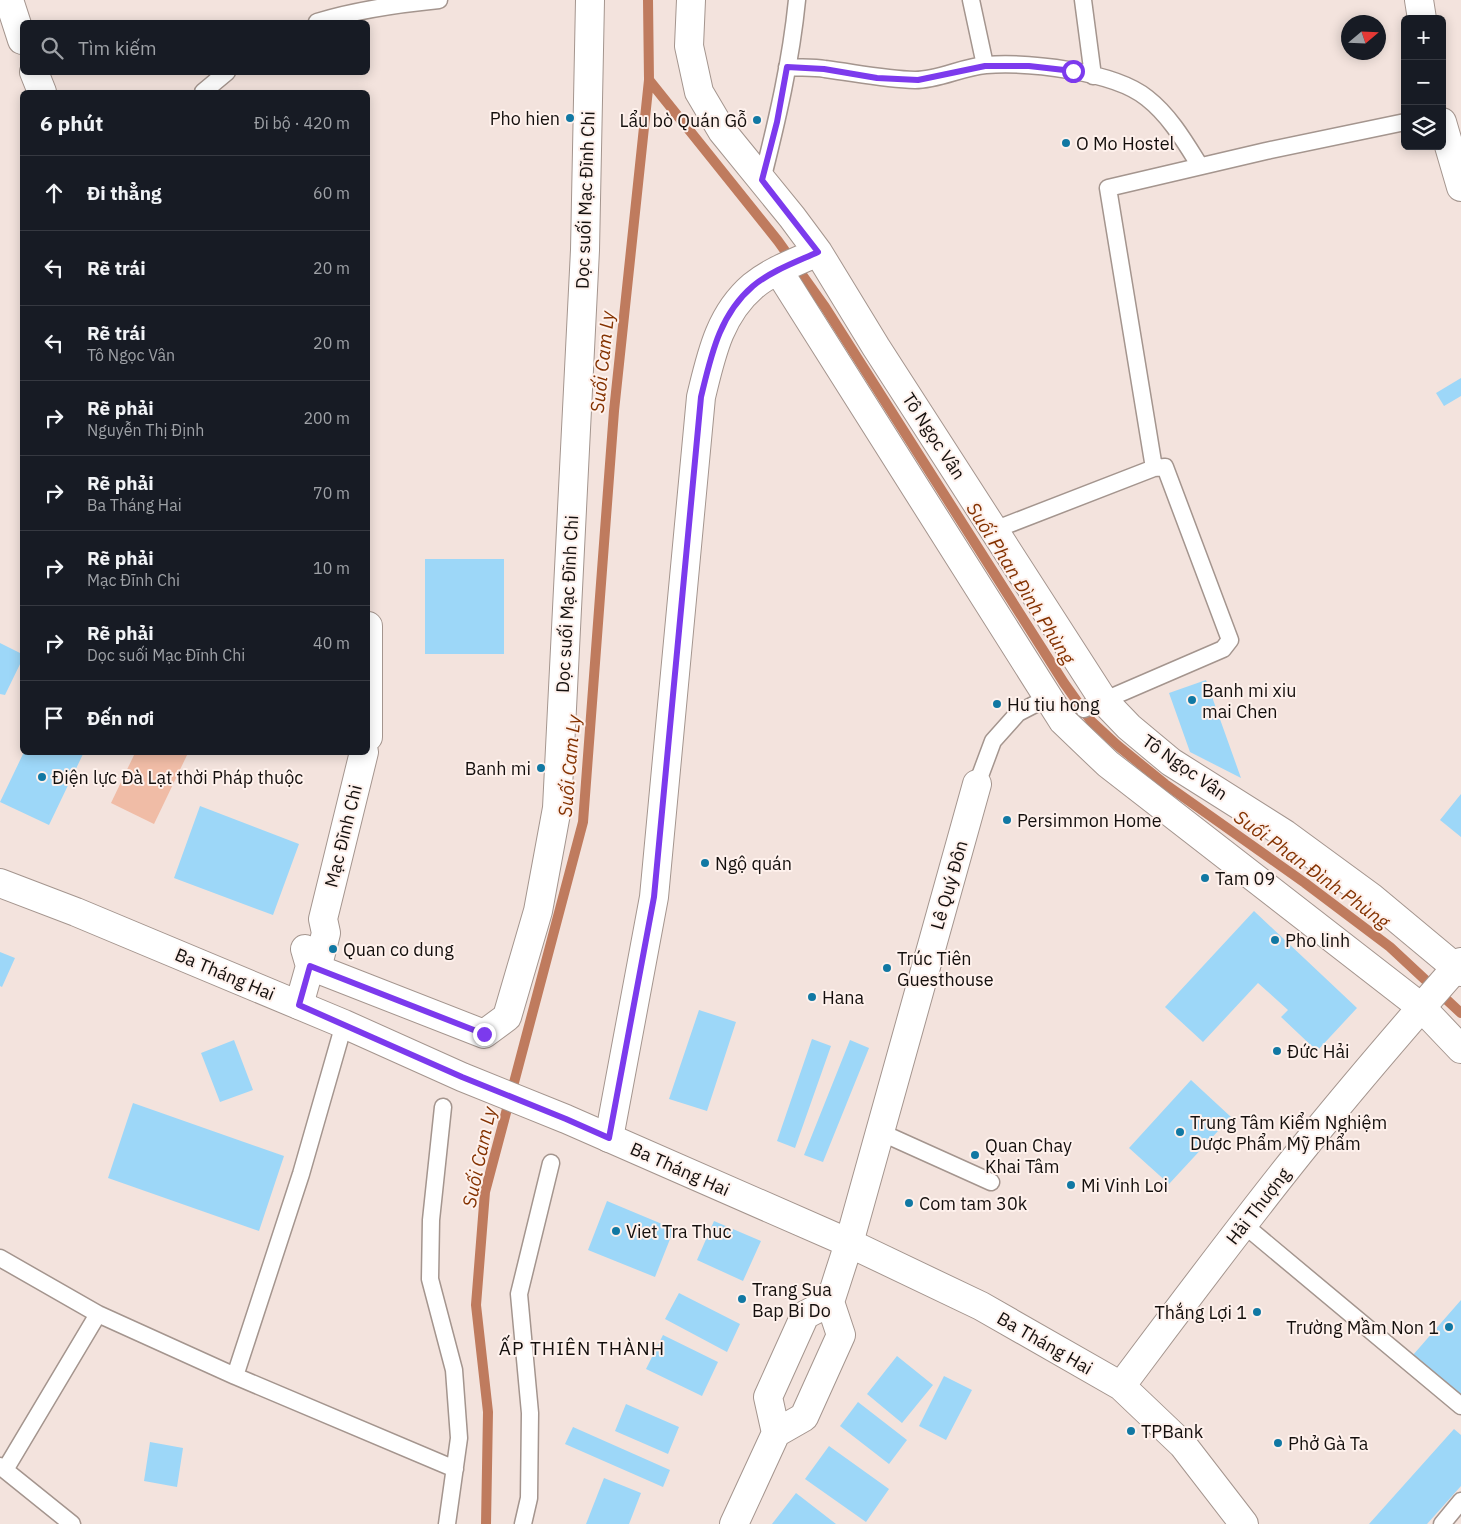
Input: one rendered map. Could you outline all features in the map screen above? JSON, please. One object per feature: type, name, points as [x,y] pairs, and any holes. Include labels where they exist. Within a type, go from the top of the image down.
[{"type":"street","points":[[9,0],[20,34]]},
{"type":"street","name":"Dọc suối Mạc Đĩnh Chi","points":[[310,966],[484,1034],[507,1017],[536,919],[557,808],[585,250],[590,0]]},
{"type":"street","name":"Tô Ngọc Vân","points":[[691,0],[689,46],[699,92],[722,131],[762,180],[876,347],[994,530],[1080,712],[1108,764],[1421,1007],[1461,1049]]},
{"type":"street","points":[[1418,0],[1421,15]]},
{"type":"street","points":[[35,75],[41,90]]},
{"type":"street","points":[[1446,136],[1461,187]]},
{"type":"street","points":[[609,1138],[654,897],[701,397],[715,342],[728,314],[753,286],[778,270],[813,254]]},
{"type":"street","name":"Tô Ngọc Vân","points":[[778,270],[1048,698],[1080,712],[1129,727],[1171,762],[1285,834],[1371,897],[1460,967]]},
{"type":"street","name":"Mạc Đĩnh Chi","points":[[299,1005],[310,966],[320,957],[326,932],[323,919],[363,755]]},
{"type":"street","name":"Lê Quý Đôn","points":[[830,1302],[849,1243],[977,784]]},
{"type":"street","name":"Ba Tháng Hai","points":[[0,883],[76,912],[566,1119],[849,1243],[981,1306],[1121,1386],[1183,1445],[1244,1524]]},
{"type":"street","name":"Hải Thượng","points":[[1121,1386],[1243,1224],[1313,1136],[1421,1007],[1460,967]]},
{"type":"street","points":[[734,1524],[776,1433],[804,1417],[841,1335],[830,1302],[805,1315],[768,1397],[776,1433]]},
{"type":"lane","points":[[325,20],[366,10],[438,0]]},
{"type":"lane","points":[[762,180],[777,122],[797,0]]},
{"type":"lane","points":[[971,0],[985,66]]},
{"type":"lane","points":[[1083,0],[1093,76]]},
{"type":"lane","points":[[787,67],[824,69],[877,78],[918,80],[985,66],[1029,66],[1073,71],[1119,82],[1147,97],[1175,126],[1200,166]]},
{"type":"lane","points":[[205,90],[223,75]]},
{"type":"lane","points":[[1154,468],[1108,188],[1200,166],[1401,123]]},
{"type":"lane","points":[[994,530],[1154,468],[1165,467],[1230,640],[1223,649],[1080,712]]},
{"type":"lane","name":"Lê Quý Đôn","points":[[977,784],[993,741],[1018,713],[1048,698]]},
{"type":"lane","points":[[235,1376],[301,1174],[344,1024]]},
{"type":"lane","points":[[443,1107],[431,1220],[430,1279],[454,1370],[459,1438],[447,1524]]},
{"type":"lane","points":[[880,1132],[991,1182]]},
{"type":"lane","points":[[523,1524],[529,1498],[530,1413],[519,1294],[551,1163]]},
{"type":"lane","points":[[1243,1224],[1461,1406]]},
{"type":"lane","points":[[0,1258],[98,1314],[235,1376],[455,1469]]},
{"type":"lane","points":[[72,1524],[3,1468],[98,1314]]},
{"type":"lane","points":[[1442,1524],[1461,1501]]},
{"type":"shaded area","points":[[134,755],[187,755],[154,824],[111,803]]},
{"type":"building","points":[[1461,378],[1461,396],[1444,406],[1436,393]]},
{"type":"building","points":[[425,559],[504,559],[504,654],[425,654]]},
{"type":"building","points":[[0,643],[20,653],[20,664],[5,695],[0,694]]},
{"type":"building","points":[[1206,680],[1241,778],[1190,752],[1169,693]]},
{"type":"building","name":"Điện lực Đà Lạt thời Pháp thuộc","points":[[23,755],[83,755],[49,825],[0,802]]},
{"type":"building","points":[[1461,794],[1461,837],[1440,820]]},
{"type":"building","points":[[200,806],[299,844],[273,915],[174,878]]},
{"type":"building","points":[[1254,911],[1357,1008],[1317,1051],[1281,1017],[1288,1010],[1258,983],[1203,1042],[1165,1007]]},
{"type":"building","points":[[0,952],[15,958],[2,987],[0,986]]},
{"type":"building","points":[[699,1010],[736,1022],[707,1111],[669,1099]]},
{"type":"building","points":[[812,1039],[831,1046],[795,1148],[777,1141]]},
{"type":"building","points":[[234,1040],[253,1090],[220,1102],[201,1053]]},
{"type":"building","points":[[850,1040],[869,1048],[823,1162],[804,1155]]},
{"type":"building","name":"Trung Tâm Kiểm Nghiệm Dược Phẩm Mỹ Phẩm","points":[[1191,1080],[1231,1117],[1169,1184],[1129,1148]]},
{"type":"building","points":[[133,1103],[284,1156],[259,1231],[108,1178]]},
{"type":"building","points":[[607,1201],[674,1229],[655,1277],[588,1250]]},
{"type":"building","points":[[714,1221],[761,1241],[743,1281],[697,1260]]},
{"type":"building","points":[[679,1293],[740,1324],[727,1352],[665,1319]]},
{"type":"building","name":"Trường Mầm Non 1","points":[[1461,1300],[1461,1398],[1413,1355]]},
{"type":"building","points":[[663,1335],[718,1362],[702,1396],[646,1369]]},
{"type":"building","points":[[897,1356],[933,1385],[902,1423],[867,1394]]},
{"type":"building","points":[[944,1376],[972,1390],[946,1440],[919,1426]]},
{"type":"building","points":[[858,1402],[907,1440],[889,1464],[840,1426]]},
{"type":"building","points":[[626,1404],[679,1427],[668,1454],[615,1431]]},
{"type":"building","points":[[573,1427],[670,1470],[663,1487],[565,1444]]},
{"type":"building","points":[[1454,1429],[1461,1435],[1461,1486],[1427,1524],[1369,1524]]},
{"type":"building","points":[[150,1442],[183,1448],[177,1487],[144,1481]]},
{"type":"building","points":[[829,1446],[889,1489],[866,1522],[805,1479]]},
{"type":"building","points":[[604,1478],[641,1493],[629,1524],[586,1524]]},
{"type":"building","points":[[796,1493],[836,1524],[772,1524]]},
{"type":"waterway","name":"Suối Cam Ly","points":[[486,1524],[488,1412],[476,1305],[485,1192],[583,822],[614,411],[649,80],[648,0]]},
{"type":"waterway","name":"Suối Phan Đình Phùng","points":[[649,80],[778,241],[825,307],[1064,683],[1091,721],[1165,784],[1305,883],[1390,947],[1461,1013]]},
{"type":"place","name":"Pho hien","points":[[570,118]]},
{"type":"place","name":"Lẩu bò Quán Gỗ","points":[[757,120]]},
{"type":"place","name":"O Mo Hostel","points":[[1066,143]]},
{"type":"place","name":"Banh mi xiu mai Chen","points":[[1192,700]]},
{"type":"place","name":"Hu tiu hong","points":[[997,704]]},
{"type":"place","name":"Banh mi","points":[[541,768]]},
{"type":"place","name":"Điện lực Đà Lạt thời Pháp thuộc","points":[[42,777]]},
{"type":"place","name":"Persimmon Home","points":[[1007,820]]},
{"type":"place","name":"Ngộ quán","points":[[705,863]]},
{"type":"place","name":"Tam 09","points":[[1205,878]]},
{"type":"place","name":"Pho linh","points":[[1275,940]]},
{"type":"place","name":"Quan co dung","points":[[333,949]]},
{"type":"place","name":"Trúc Tiên Guesthouse","points":[[887,968]]},
{"type":"place","name":"Hana","points":[[812,997]]},
{"type":"place","name":"Đức Hải","points":[[1277,1051]]},
{"type":"place","name":"Trung Tâm Kiểm Nghiệm Dược Phẩm Mỹ Phẩm","points":[[1180,1132]]},
{"type":"place","name":"Quan Chay Khai Tâm","points":[[975,1155]]},
{"type":"place","name":"Mi Vinh Loi","points":[[1071,1185]]},
{"type":"place","name":"Com tam 30k","points":[[909,1203]]},
{"type":"place","name":"Viet Tra Thuc","points":[[616,1231]]},
{"type":"place","name":"Trang Sua Bap Bi Do","points":[[742,1299]]},
{"type":"place","name":"Thắng Lợi 1","points":[[1257,1312]]},
{"type":"place","name":"Trường Mầm Non 1","points":[[1449,1327]]},
{"type":"place","name":"TPBank","points":[[1131,1431]]},
{"type":"place","name":"Phở Gà Ta","points":[[1278,1443]]},
{"type":"district","name":"ẤP THIÊN THÀNH","points":[[582,1348]]},
{"type":"route","points":[[484,1034],[310,966],[299,1005],[462,1077],[609,1138],[654,897],[701,397],[715,342],[728,314],[753,286],[778,270],[818,252],[762,180],[777,122],[787,67],[824,69],[877,78],[918,80],[985,66],[1029,66],[1073,71]]}]
